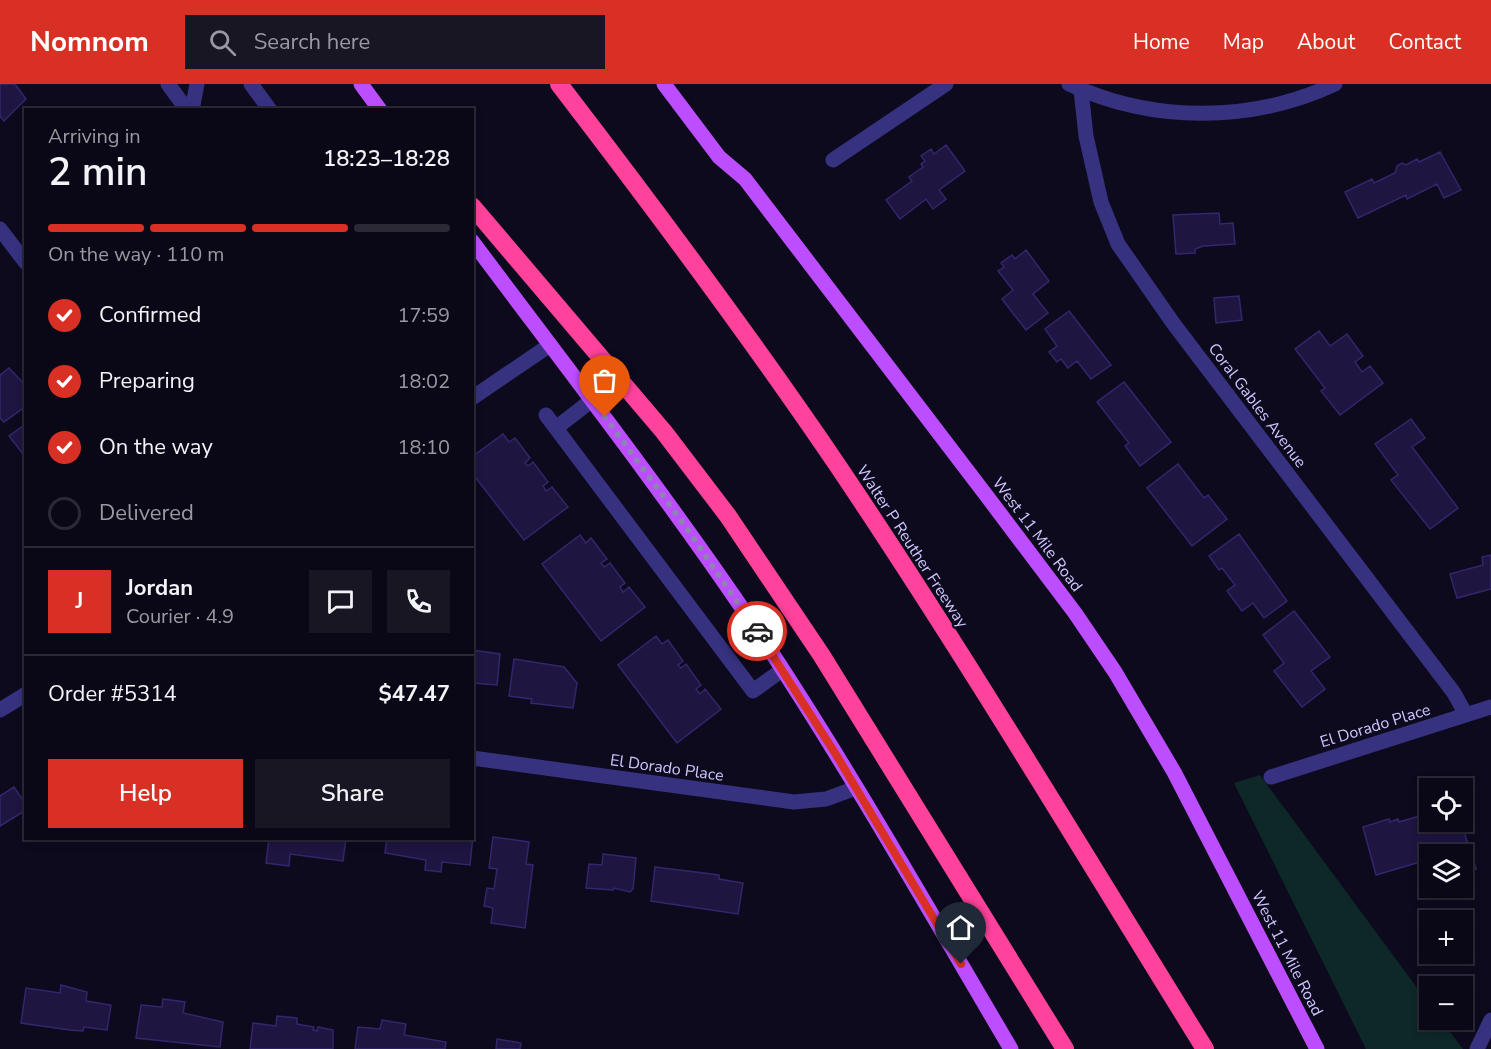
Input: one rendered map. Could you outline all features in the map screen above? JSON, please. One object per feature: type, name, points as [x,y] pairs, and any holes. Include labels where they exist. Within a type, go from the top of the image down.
[{"type":"highway","name":"Walter P Reuther Freeway","points":[[559,84],[735,318],[843,475],[960,652],[1205,1049]]},
{"type":"highway","points":[[474,208],[664,432],[728,516],[822,656],[1065,1049]]},
{"type":"main road","points":[[653,84],[700,132]]},
{"type":"main road","name":"West 11 Mile Road","points":[[664,84],[719,157],[751,188],[1075,613],[1115,672],[1179,781],[1317,1049]]},
{"type":"main road","points":[[366,88],[379,108]]},
{"type":"main road","points":[[474,244],[683,523],[782,670],[856,788],[1011,1049]]},
{"type":"street","points":[[168,84],[186,108]]},
{"type":"street","points":[[192,108],[197,84]]},
{"type":"street","points":[[251,84],[269,108]]},
{"type":"street","points":[[833,160],[946,84]]},
{"type":"street","points":[[1075,87],[1113,102],[1196,114],[1243,112],[1274,106],[1335,84]]},
{"type":"street","name":"Coral Gables Avenue","points":[[1075,87],[1101,202],[1118,244],[1173,323],[1454,693],[1466,715]]},
{"type":"street","points":[[0,230],[24,260]]},
{"type":"street","points":[[474,397],[550,345]]},
{"type":"street","points":[[556,428],[592,400]]},
{"type":"street","points":[[546,415],[753,691],[782,670]]},
{"type":"street","points":[[0,694],[24,696]]},
{"type":"street","points":[[0,710],[24,696]]},
{"type":"street","name":"El Dorado Place","points":[[1270,777],[1491,708]]},
{"type":"street","name":"El Dorado Place","points":[[474,758],[794,802],[826,799],[856,788]]},
{"type":"street","points":[[1477,1049],[1491,1020]]},
{"type":"green space","points":[[1260,775],[1419,990],[1419,1030],[1449,1030],[1463,1049],[1366,1049],[1234,783]]},
{"type":"building","points":[[0,84],[15,84],[26,99],[4,121],[0,116]]},
{"type":"building","points":[[946,145],[965,171],[939,190],[946,199],[933,209],[926,199],[900,219],[886,200],[912,181],[909,177],[923,167],[921,164],[925,161],[921,156],[931,149],[934,154]]},
{"type":"building","points":[[1440,152],[1461,190],[1444,198],[1437,184],[1407,199],[1406,195],[1358,218],[1345,192],[1372,179],[1374,183],[1395,173],[1397,166],[1402,163],[1406,165],[1417,159],[1419,162]]},
{"type":"building","points":[[1219,213],[1220,224],[1233,223],[1235,244],[1203,246],[1195,249],[1195,253],[1176,254],[1173,215]]},
{"type":"building","points":[[1026,250],[1049,281],[1033,294],[1048,313],[1026,330],[1002,299],[1013,290],[998,271],[1004,267],[1001,263],[1012,255],[1015,259]]},
{"type":"building","points":[[1239,296],[1242,320],[1216,323],[1214,298]]},
{"type":"building","points":[[1069,311],[1111,365],[1091,379],[1077,361],[1068,368],[1061,359],[1057,362],[1049,352],[1057,346],[1045,329]]},
{"type":"building","points":[[1319,331],[1330,346],[1347,334],[1363,356],[1355,362],[1362,372],[1370,366],[1383,383],[1340,415],[1321,391],[1325,388],[1295,349]]},
{"type":"building","points":[[9,368],[24,384],[24,407],[4,422],[0,418],[0,375]]},
{"type":"building","points":[[1124,382],[1171,442],[1140,466],[1125,446],[1129,443],[1097,402]]},
{"type":"building","points":[[1411,419],[1425,438],[1412,447],[1458,508],[1430,529],[1391,480],[1398,475],[1375,444]]},
{"type":"building","points":[[24,425],[24,455],[9,436]]},
{"type":"building","points":[[503,434],[509,442],[515,438],[530,458],[525,463],[528,466],[533,462],[548,482],[543,486],[546,491],[552,487],[568,507],[524,540],[474,476],[474,456]]},
{"type":"building","points":[[1178,464],[1204,498],[1208,495],[1227,519],[1192,546],[1147,488]]},
{"type":"building","points":[[1239,534],[1287,601],[1264,618],[1253,603],[1242,611],[1227,591],[1235,585],[1222,568],[1219,570],[1209,556]]},
{"type":"building","points":[[580,535],[586,543],[591,538],[607,559],[601,563],[604,567],[610,563],[625,583],[620,587],[623,592],[629,587],[645,607],[601,641],[542,564]]},
{"type":"building","points":[[1491,555],[1491,589],[1457,598],[1450,574],[1483,565],[1482,557]]},
{"type":"building","points":[[1294,611],[1330,657],[1311,671],[1325,689],[1302,707],[1274,671],[1284,663],[1263,635]]},
{"type":"building","points":[[656,636],[662,644],[668,640],[683,661],[678,665],[681,668],[686,664],[701,685],[696,689],[700,694],[705,689],[721,709],[677,743],[618,665]]},
{"type":"building","points":[[474,650],[500,654],[497,685],[474,683]]},
{"type":"building","points":[[514,659],[564,667],[577,683],[573,708],[531,703],[532,699],[509,696]]},
{"type":"building","points":[[14,787],[24,802],[24,811],[0,826],[0,796]]},
{"type":"building","points":[[1419,816],[1419,832],[1464,832],[1468,844],[1419,844],[1419,862],[1376,875],[1363,827],[1389,819],[1390,822],[1398,819],[1399,822]]},
{"type":"building","points":[[493,837],[529,842],[526,864],[533,865],[525,928],[491,923],[493,908],[484,906],[487,888],[494,889],[497,869],[489,868]]},
{"type":"building","points":[[269,840],[346,840],[343,861],[290,854],[289,866],[266,863]]},
{"type":"building","points":[[387,840],[472,840],[470,865],[442,862],[441,872],[425,870],[426,860],[385,853]]},
{"type":"building","points":[[603,854],[636,858],[633,889],[630,892],[614,888],[613,890],[586,888],[589,864],[602,865]]},
{"type":"building","points":[[655,867],[719,875],[719,879],[743,883],[738,914],[651,901]]},
{"type":"building","points":[[61,985],[87,992],[86,1001],[111,1005],[107,1030],[84,1027],[83,1031],[70,1030],[21,1023],[26,988],[60,993]]},
{"type":"building","points":[[163,999],[185,1002],[183,1013],[223,1022],[220,1047],[136,1038],[141,1005],[162,1007]]},
{"type":"building","points":[[277,1016],[297,1018],[297,1024],[314,1027],[313,1030],[317,1031],[318,1027],[333,1030],[333,1049],[250,1049],[253,1023],[276,1026]]},
{"type":"building","points":[[382,1020],[406,1024],[404,1035],[446,1042],[445,1049],[355,1049],[358,1027],[380,1029]]},
{"type":"building","points":[[497,1039],[521,1043],[520,1049],[496,1049]]},
{"type":"way so far","points":[[605,417],[683,523],[757,631]]},
{"type":"route","points":[[757,631],[835,753],[961,964]]}]
